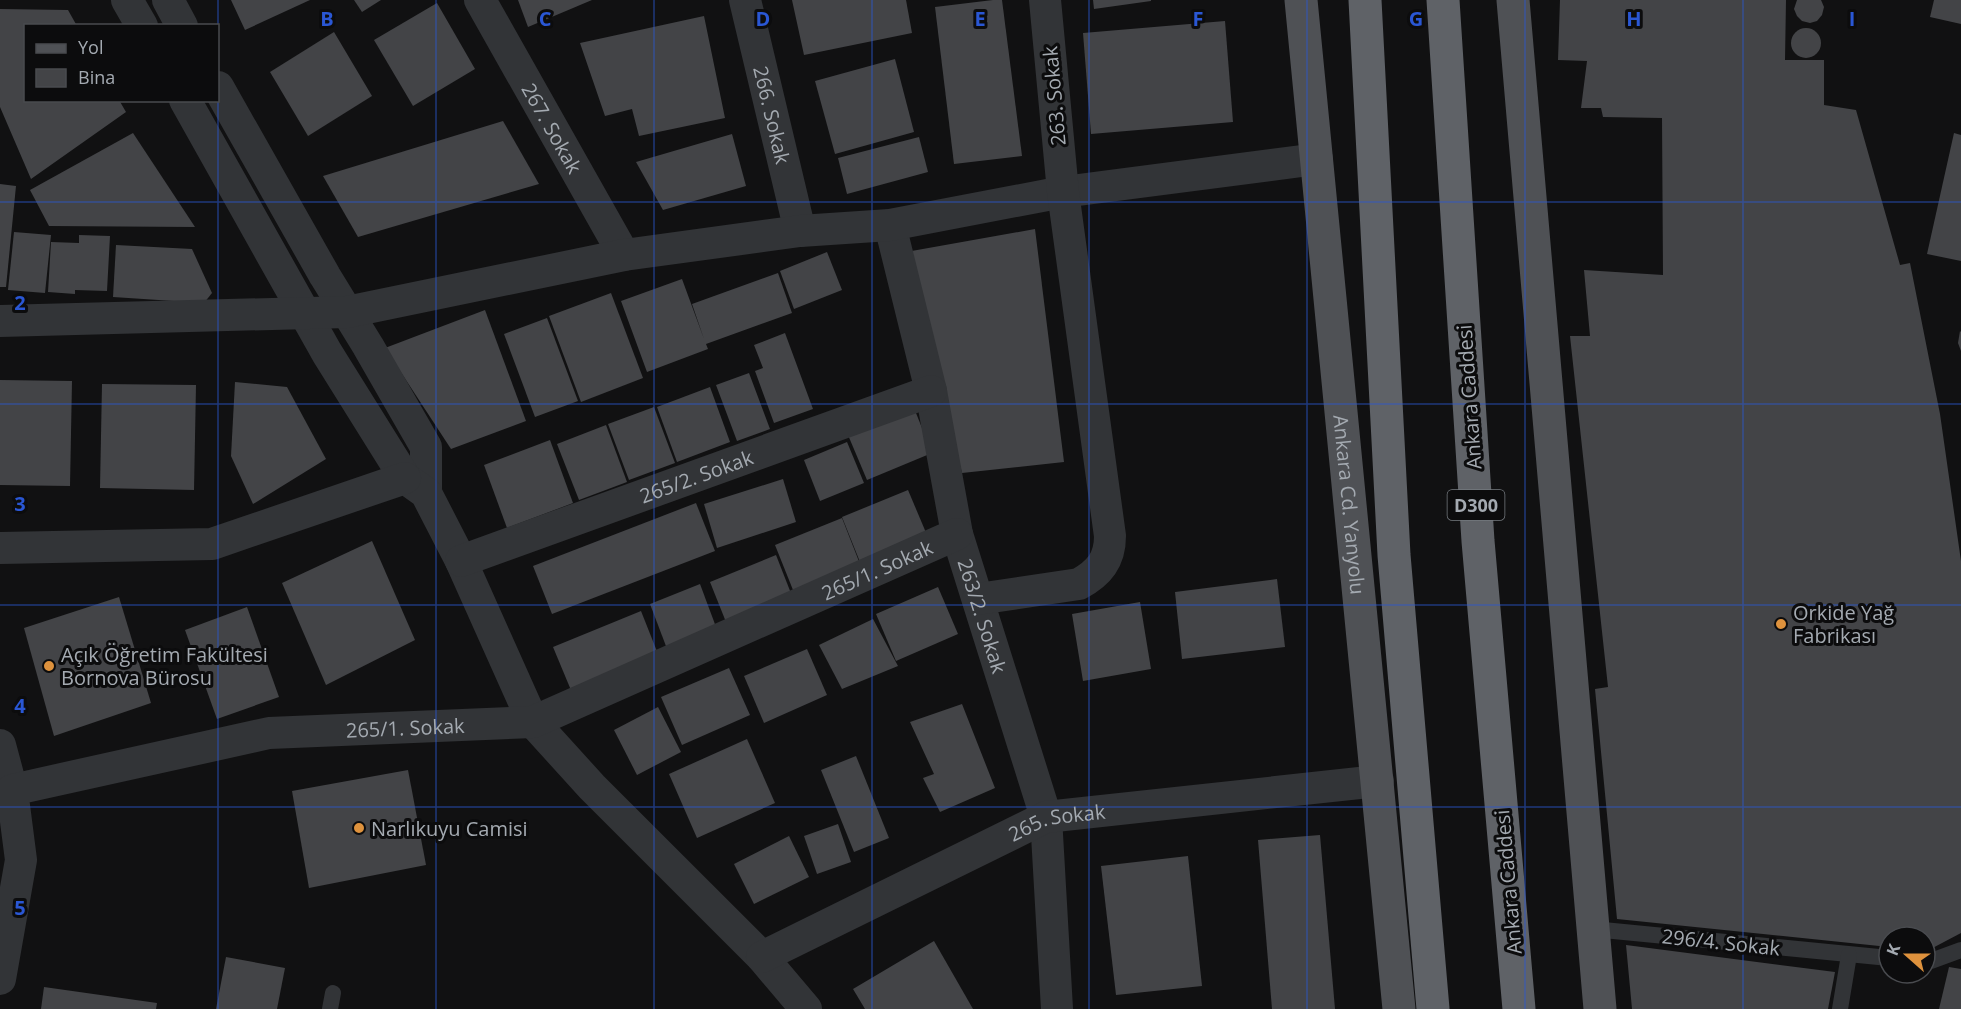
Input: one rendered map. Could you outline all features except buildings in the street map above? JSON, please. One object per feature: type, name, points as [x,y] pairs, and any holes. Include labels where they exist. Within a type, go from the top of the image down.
[{"type":"highway","points":[[1365,0],[1394,555],[1433,1009]]},
{"type":"highway","name":"Ankara Caddesi","points":[[1443,0],[1478,541],[1519,1009]]},
{"type":"main road","name":"Ankara Cd. Yanyolu","points":[[1301,0],[1399,1009]]},
{"type":"main road","points":[[1514,0],[1600,1009]]},
{"type":"street","points":[[127,0],[141,24]]},
{"type":"street","points":[[168,0],[181,24]]},
{"type":"street","name":"267. Sokak","points":[[480,0],[624,255]]},
{"type":"street","name":"266. Sokak","points":[[745,0],[800,231]]},
{"type":"street","name":"263. Sokak","points":[[978,599],[1078,584],[1101,568],[1110,547],[1109,524],[1063,192],[1044,0]]},
{"type":"street","points":[[219,89],[426,447],[415,486]]},
{"type":"street","points":[[186,102],[327,353],[415,486],[461,561],[533,722],[592,787],[762,957],[806,1009]]},
{"type":"street","points":[[0,321],[347,312],[624,255],[800,231],[890,225],[1063,192],[1317,159]]},
{"type":"street","name":"263/2. Sokak","points":[[890,225],[932,391],[957,534],[1046,817],[1057,1009]]},
{"type":"street","name":"265/2. Sokak","points":[[461,561],[932,391]]},
{"type":"street","points":[[0,548],[212,544],[415,486]]},
{"type":"street","name":"265/1. Sokak","points":[[12,790],[269,733],[533,722],[957,534]]},
{"type":"street","points":[[0,746],[12,790],[21,860],[0,979]]},
{"type":"street","name":"265. Sokak","points":[[762,957],[1046,817],[1378,781]]},
{"type":"lane","name":"296/4. Sokak","points":[[1593,929],[1877,957]]},
{"type":"lane","points":[[1937,959],[1961,950]]},
{"type":"lane","points":[[1840,1009],[1849,955]]},
{"type":"place","name":"Orkide Yağ Fabrikası","points":[[1781,624]]},
{"type":"place","name":"Açık Öğretim Fakültesi Bornova Bürosu","points":[[49,666]]},
{"type":"place","name":"Narlıkuyu Camisi","points":[[359,828]]}]
